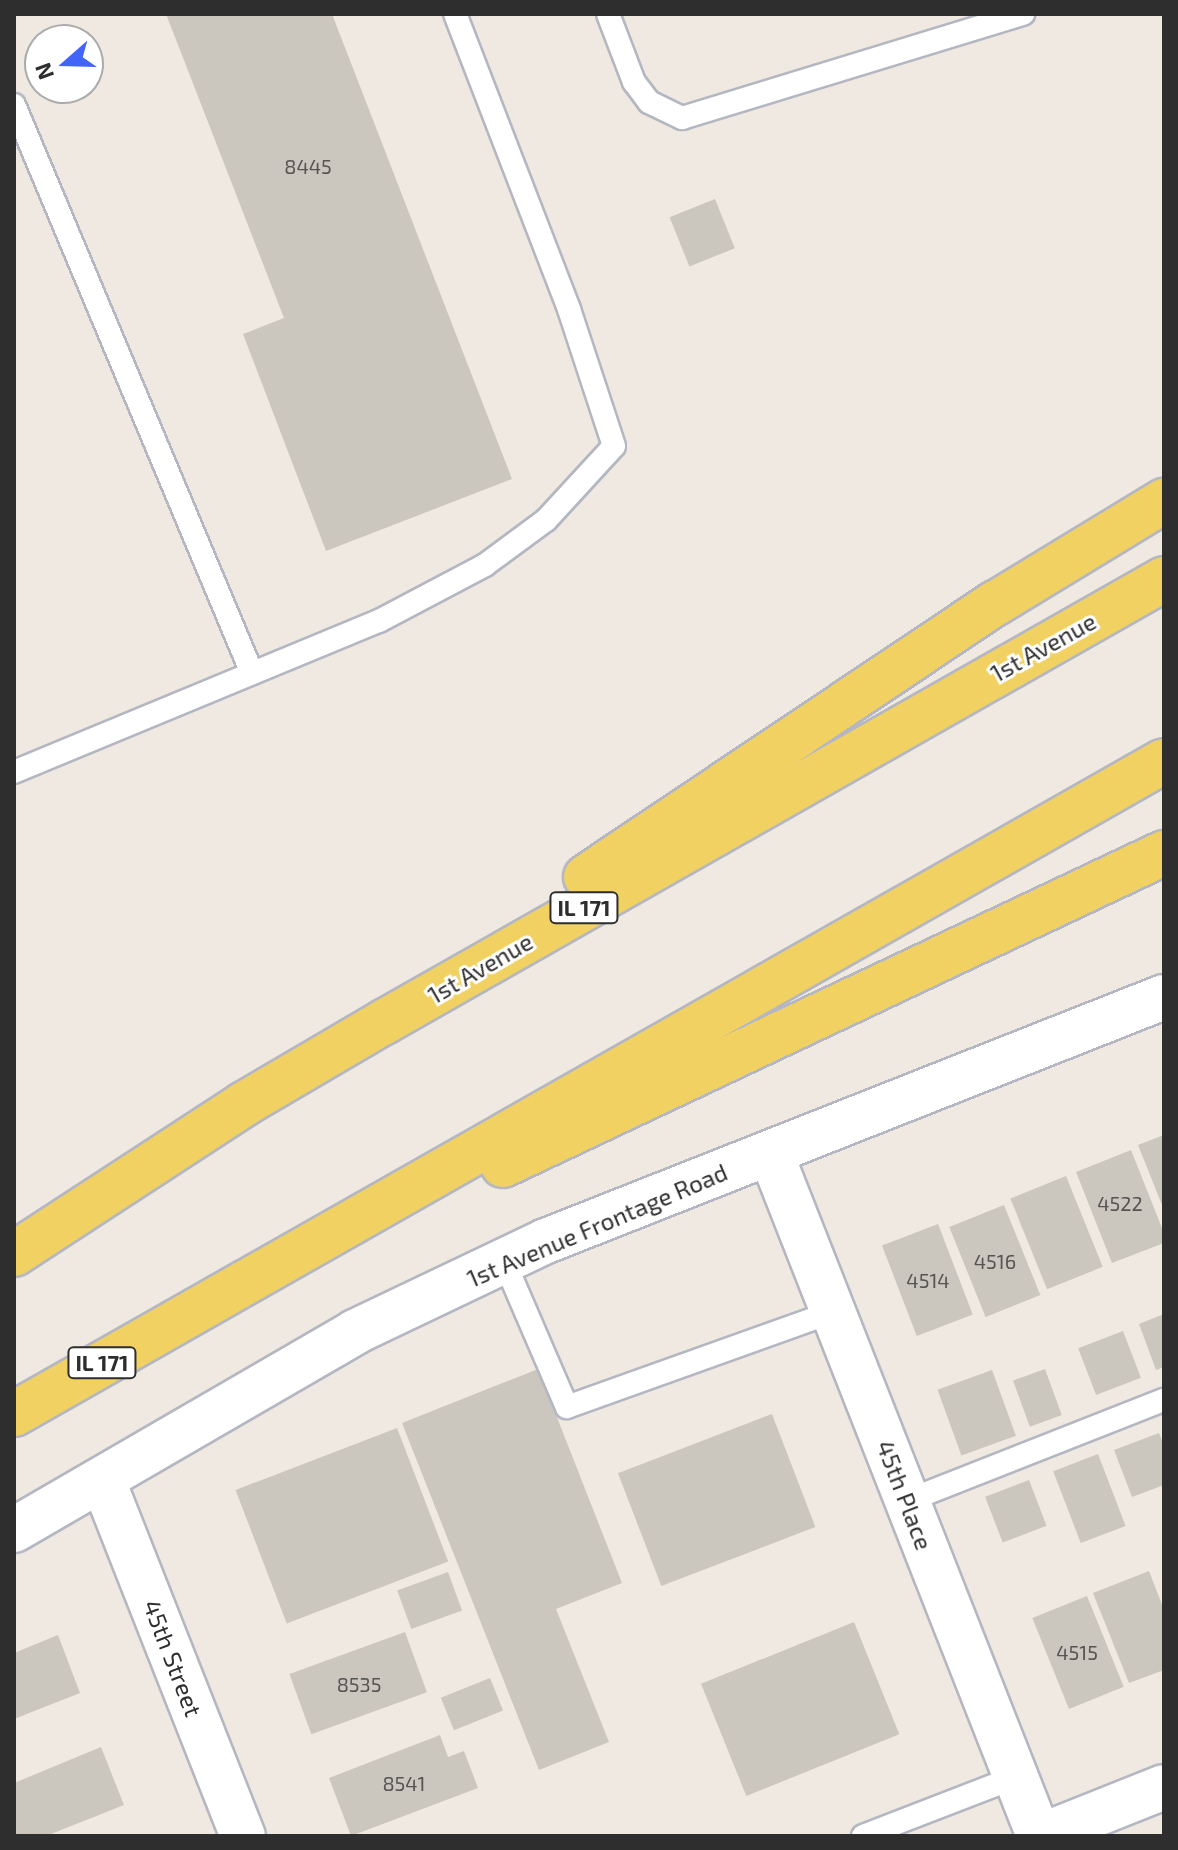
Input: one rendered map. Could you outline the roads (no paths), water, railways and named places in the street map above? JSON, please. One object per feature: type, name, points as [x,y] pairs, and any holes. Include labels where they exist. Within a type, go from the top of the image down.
[{"type":"main road","points":[[244,1104],[996,603],[1164,501]]},
{"type":"main road","name":"1st Avenue","points":[[14,1254],[244,1104],[1164,579]]},
{"type":"main road","name":"IL 171","points":[[14,1414],[1164,761]]},
{"type":"main road","points":[[190,1312],[1164,853]]},
{"type":"street","name":"1st Avenue Frontage Road","points":[[14,1530],[355,1332],[504,1261],[1164,997]]},
{"type":"street","name":"45th Place","points":[[771,1154],[1040,1836]]},
{"type":"street","name":"45th Street","points":[[103,1481],[243,1836]]},
{"type":"street","points":[[1040,1836],[1164,1787]]},
{"type":"lane","points":[[14,772],[379,621],[485,565],[546,520],[614,446],[569,309],[455,14]]},
{"type":"lane","points":[[608,14],[634,82],[649,102],[682,118],[1023,14]]},
{"type":"lane","points":[[14,105],[252,673]]},
{"type":"lane","points":[[504,1261],[567,1407],[833,1312]]},
{"type":"lane","points":[[907,1501],[1164,1400]]},
{"type":"lane","points":[[863,1836],[1016,1777]]}]
